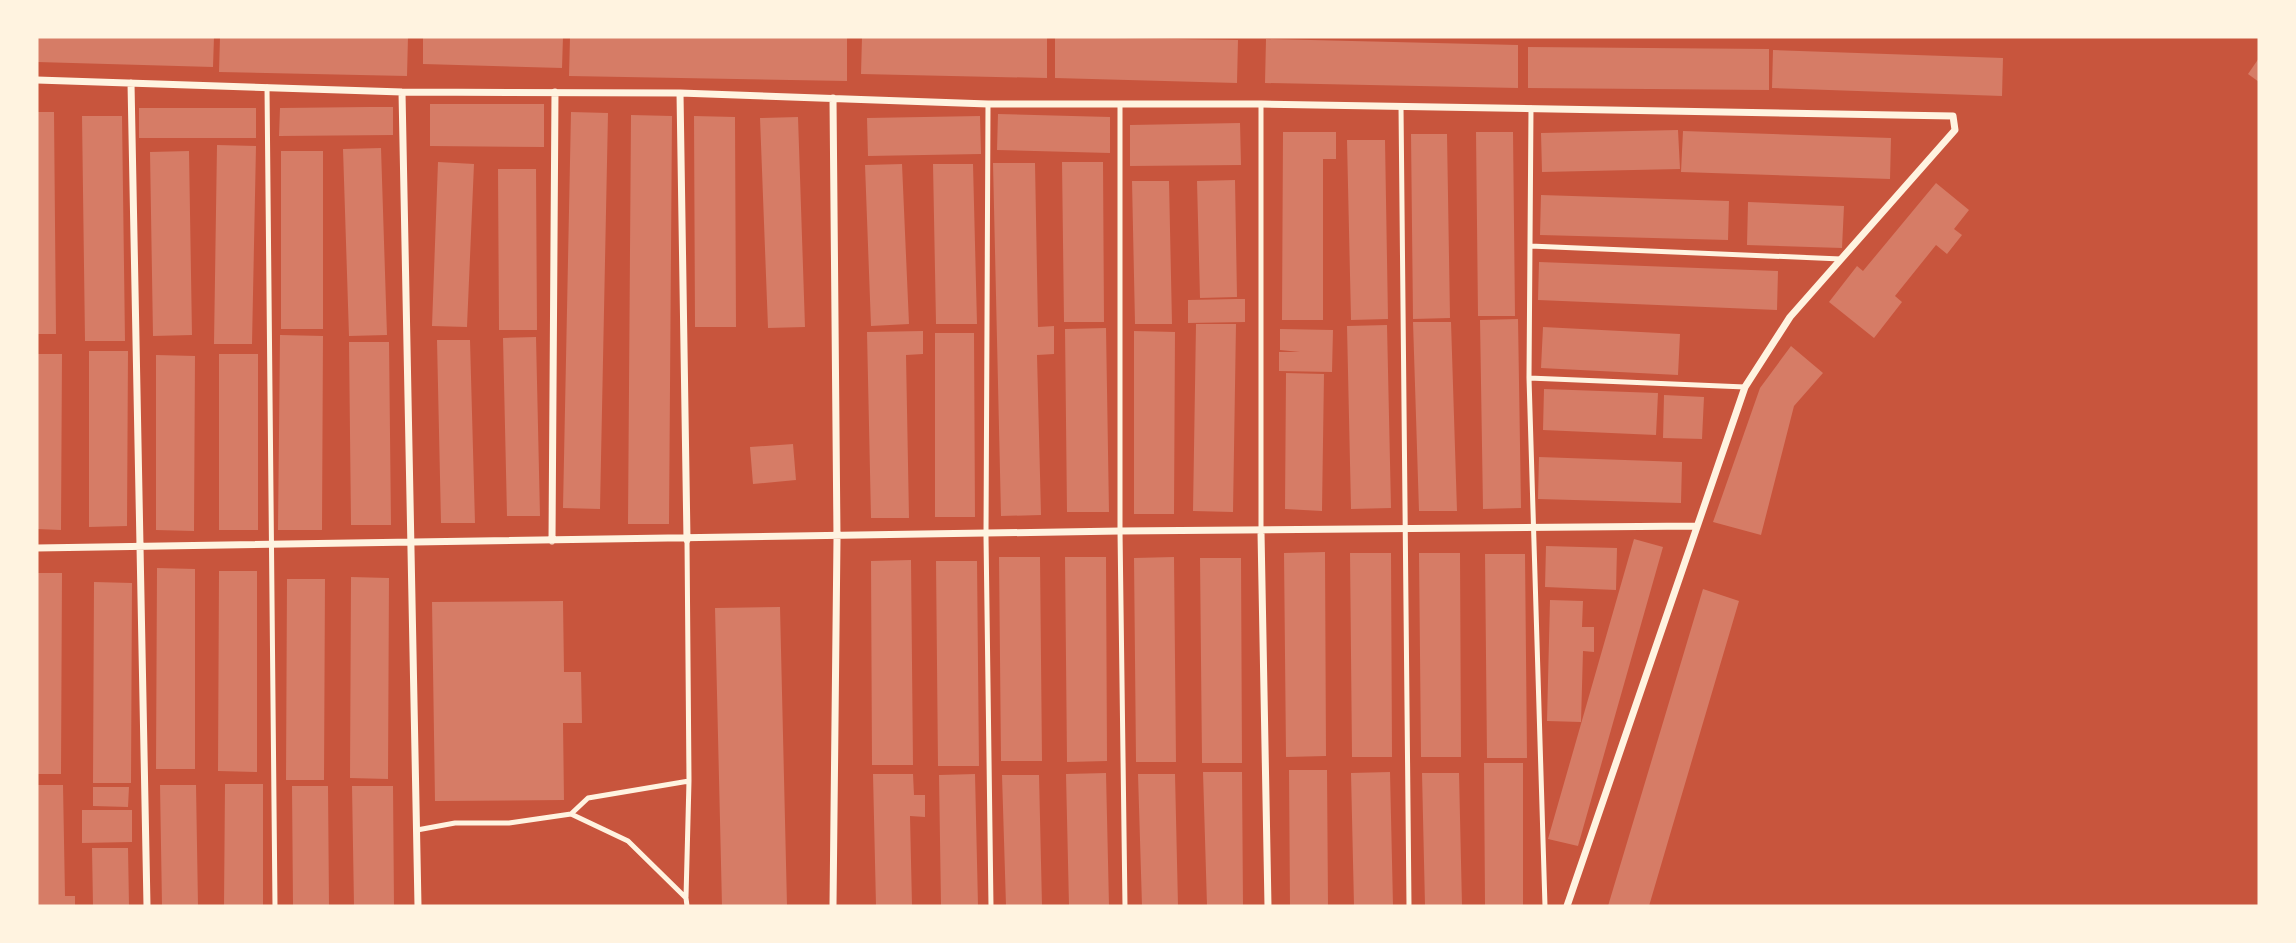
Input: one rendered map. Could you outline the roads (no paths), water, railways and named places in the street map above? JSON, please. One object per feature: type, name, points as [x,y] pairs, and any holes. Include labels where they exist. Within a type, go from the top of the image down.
[{"type":"street","points":[[37,80],[402,92],[680,93],[988,104],[1261,104],[1953,116],[1955,130],[1790,317],[1745,387],[1567,906]]},
{"type":"street","points":[[131,83],[147,906]]},
{"type":"street","points":[[402,92],[418,906]]},
{"type":"street","points":[[552,541],[555,92]]},
{"type":"street","points":[[680,93],[687,540]]},
{"type":"street","points":[[833,98],[837,538],[833,906]]},
{"type":"street","points":[[37,548],[986,536],[1120,531],[1261,532],[1696,526]]},
{"type":"street","points":[[1261,532],[1268,906]]},
{"type":"lane","points":[[267,87],[275,906]]},
{"type":"lane","points":[[988,104],[986,536],[992,906]]},
{"type":"lane","points":[[1120,104],[1120,531],[1125,906]]},
{"type":"lane","points":[[1261,104],[1261,532]]},
{"type":"lane","points":[[1401,106],[1409,906]]},
{"type":"lane","points":[[1531,108],[1530,379],[1545,906]]},
{"type":"lane","points":[[1530,246],[1841,259]]},
{"type":"lane","points":[[1530,379],[1745,387]]},
{"type":"lane","points":[[687,540],[687,906]]},
{"type":"lane","points":[[571,814],[588,798],[689,781]]},
{"type":"lane","points":[[417,830],[455,823],[509,823],[571,814],[628,841],[686,898]]}]
